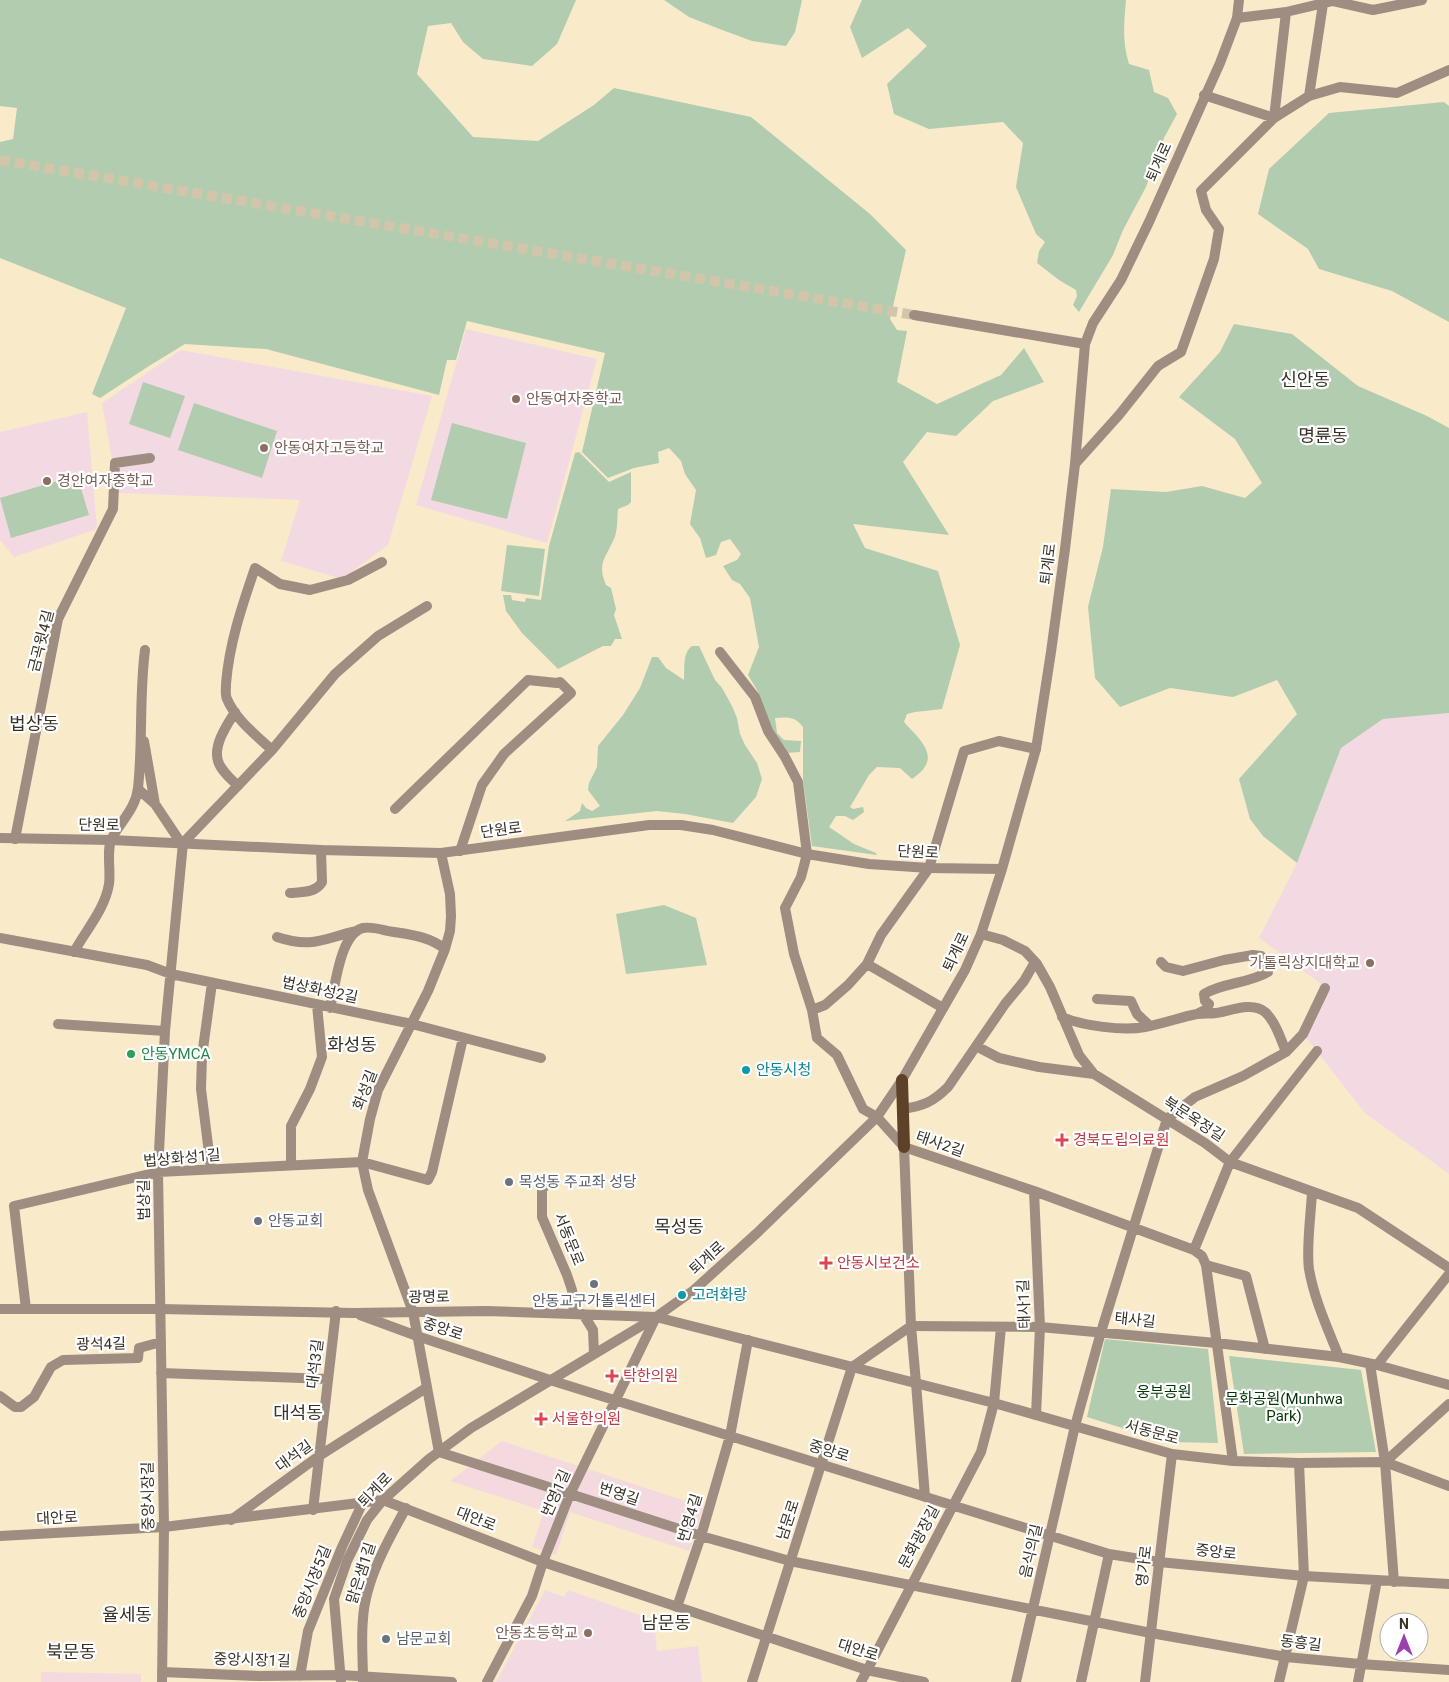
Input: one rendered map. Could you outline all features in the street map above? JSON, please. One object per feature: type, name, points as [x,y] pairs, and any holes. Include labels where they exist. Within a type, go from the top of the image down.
[{"type":"main road","points":[[902,1080],[904,1147]]},
{"type":"street","name":"퇴계로","points":[[341,1678],[334,1599],[347,1561],[363,1528],[382,1500],[471,1428],[656,1317],[694,1290],[757,1233],[877,1117],[902,1080],[965,970],[981,934],[1002,869],[1036,749],[1054,634],[1075,464],[1085,344],[1092,323],[1121,280],[1137,247],[1220,63],[1237,18],[1239,0]]},
{"type":"street","points":[[1237,18],[1286,12],[1333,1],[1373,10],[1422,0]]},
{"type":"street","points":[[1309,96],[1323,4]]},
{"type":"street","points":[[1274,118],[1286,12]]},
{"type":"street","points":[[1075,464],[1119,415],[1158,366],[1181,352],[1214,259],[1219,229],[1206,210],[1202,192],[1274,118],[1309,96],[1340,87],[1397,93],[1449,70]]},
{"type":"street","points":[[1204,95],[1274,118]]},
{"type":"street","points":[[914,315],[1085,344]]},
{"type":"street","name":"금곡윗4길","points":[[14,839],[58,619],[113,509],[115,463],[150,458]]},
{"type":"street","points":[[272,750],[247,726],[225,697],[227,669],[235,630],[255,568],[280,584],[310,590],[348,580],[382,562]]},
{"type":"street","points":[[138,788],[155,804],[182,843],[272,750],[335,674],[378,636],[427,606]]},
{"type":"street","points":[[74,952],[97,916],[109,884],[111,840],[127,817],[136,798],[142,736],[142,678],[145,650]]},
{"type":"street","points":[[720,652],[755,697],[768,731],[798,782],[807,854],[801,878],[785,908],[794,954],[812,1010],[817,1038],[837,1055],[863,1109],[877,1117],[904,1147]]},
{"type":"street","points":[[394,808],[528,680],[557,684],[560,682],[571,693],[504,754],[482,785],[460,851]]},
{"type":"street","points":[[235,712],[217,746],[217,760],[223,770],[238,786]]},
{"type":"street","points":[[142,736],[150,766],[155,804]]},
{"type":"street","points":[[812,1010],[825,1005],[848,985],[867,964],[881,935],[929,868],[964,751],[998,741],[1036,749]]},
{"type":"street","name":"단원로","points":[[0,838],[111,840],[321,850],[441,853],[649,825],[681,825],[713,830],[807,854],[869,864],[929,868],[1002,869]]},
{"type":"street","name":"법상길","points":[[160,1309],[158,1172],[165,1031],[182,843]]},
{"type":"street","points":[[290,893],[303,892],[317,888],[320,885],[322,882],[321,850]]},
{"type":"street","name":"화성길","points":[[439,1452],[413,1312],[368,1190],[362,1162],[370,1119],[378,1090],[412,1024],[445,949],[450,931],[452,916],[450,894],[441,853]]},
{"type":"street","points":[[277,937],[292,942],[314,943],[370,928],[424,937],[435,941],[445,949]]},
{"type":"street","points":[[330,1008],[345,945],[358,930]]},
{"type":"street","name":"북문옥정길","points":[[981,934],[1003,940],[1025,951],[1035,962],[1050,987],[1079,1055],[1094,1074],[1205,1143],[1230,1162],[1358,1208],[1449,1268]]},
{"type":"street","name":"법상화성2길","points":[[0,938],[147,965],[171,974],[412,1024],[541,1058]]},
{"type":"street","points":[[1161,962],[1166,967],[1183,971],[1224,960],[1253,955],[1261,956],[1267,964],[1268,972],[1256,979],[1214,988],[1204,994],[1205,1000],[1209,1004],[1207,1009],[1199,1014]]},
{"type":"street","points":[[903,1109],[920,1106],[936,1099],[948,1087],[1006,1004],[1024,982],[1035,962]]},
{"type":"street","points":[[867,964],[943,1008]]},
{"type":"street","points":[[211,1169],[201,1089],[202,1056],[212,983]]},
{"type":"street","points":[[1133,1228],[1167,1119],[1195,1097],[1243,1076],[1286,1052],[1303,1034],[1325,988]]},
{"type":"street","points":[[1097,999],[1131,1001],[1137,1014],[1150,1026]]},
{"type":"street","points":[[291,1165],[291,1126],[310,1089],[322,1057],[317,1005]]},
{"type":"street","points":[[1062,1017],[1074,1022],[1096,1026],[1130,1028],[1150,1026],[1199,1014],[1256,1007],[1264,1012],[1272,1021],[1286,1052]]},
{"type":"street","points":[[58,1024],[165,1031]]},
{"type":"street","name":"법상화성1길","points":[[26,1309],[14,1206],[158,1172],[362,1162],[428,1180],[432,1172],[463,1038]]},
{"type":"street","points":[[976,1046],[999,1058],[1039,1067],[1094,1074]]},
{"type":"street","points":[[1233,1461],[1206,1265],[1202,1256],[1194,1250],[1230,1162],[1317,1051]]},
{"type":"street","name":"태사2길","points":[[925,1497],[911,1326],[904,1147],[1034,1191],[1194,1250]]},
{"type":"street","name":"서동문로","points":[[550,1178],[542,1190],[542,1217],[567,1275],[579,1314],[593,1330],[594,1354]]},
{"type":"street","name":"태사1길","points":[[1034,1191],[1040,1327],[1036,1415]]},
{"type":"street","points":[[1312,1192],[1309,1268],[1316,1295],[1339,1357]]},
{"type":"street","name":"음식의길","points":[[1016,1682],[1076,1426],[1101,1332],[1133,1228]]},
{"type":"street","points":[[1206,1265],[1246,1276],[1265,1349]]},
{"type":"street","points":[[1394,1582],[1385,1462],[1374,1365],[1449,1274]]},
{"type":"street","name":"광명로","points":[[0,1309],[354,1312],[486,1311],[656,1317],[852,1367]]},
{"type":"street","name":"중앙시장길","points":[[160,1309],[164,1527],[162,1677]]},
{"type":"street","name":"대석3길","points":[[313,1510],[336,1311]]},
{"type":"street","name":"중앙로","points":[[354,1312],[417,1336],[550,1380],[1109,1554],[1159,1562],[1304,1576],[1449,1584]]},
{"type":"street","name":"번영1길","points":[[486,1682],[532,1596],[543,1562],[570,1494],[656,1317]]},
{"type":"street","points":[[852,1367],[911,1326]]},
{"type":"street","name":"태사길","points":[[911,1326],[1040,1327],[1216,1343],[1339,1357],[1449,1385]]},
{"type":"street","points":[[994,1403],[1001,1327]]},
{"type":"street","points":[[730,1436],[748,1340]]},
{"type":"street","name":"광석4길","points":[[0,1396],[15,1407],[21,1407],[34,1397],[51,1367],[63,1360],[138,1358],[140,1348],[160,1342]]},
{"type":"street","name":"서동문로","points":[[852,1367],[994,1403],[1172,1454],[1233,1461],[1299,1463],[1385,1462],[1449,1486]]},
{"type":"street","name":"남문로","points":[[752,1682],[852,1367]]},
{"type":"street","points":[[161,1373],[328,1379]]},
{"type":"street","name":"대석길","points":[[231,1520],[319,1456],[426,1388]]},
{"type":"street","name":"문화광장길","points":[[861,1682],[981,1452],[994,1403]]},
{"type":"street","points":[[1385,1462],[1449,1404]]},
{"type":"street","name":"번영4길","points":[[677,1607],[701,1536],[730,1436]]},
{"type":"street","name":"번영길","points":[[439,1452],[701,1536],[790,1561],[911,1586]]},
{"type":"street","name":"영가로","points":[[1145,1682],[1172,1454]]},
{"type":"street","points":[[1280,1682],[1304,1576],[1299,1463]]},
{"type":"street","name":"대안로","points":[[0,1536],[164,1527],[382,1500],[543,1562],[677,1607],[867,1670],[924,1682]]},
{"type":"street","name":"중앙시장5길","points":[[300,1676],[308,1631],[342,1547],[364,1502]]},
{"type":"street","name":"맑은샘1길","points":[[363,1679],[363,1618],[369,1588],[386,1544],[406,1508]]},
{"type":"street","points":[[1081,1682],[1109,1554]]},
{"type":"street","points":[[1358,1682],[1376,1580]]},
{"type":"street","name":"동흥길","points":[[911,1586],[1151,1633],[1286,1657],[1449,1670]]},
{"type":"street","name":"중앙시장1길","points":[[162,1677],[300,1676],[452,1682]]},
{"type":"shaded area","name":"안동여자중학교","points":[[466,329],[597,359],[547,543],[416,505]]},
{"type":"shaded area","name":"안동여자고등학교","points":[[181,350],[432,396],[388,545],[342,579],[281,561],[300,500],[118,493],[102,403]]},
{"type":"shaded area","name":"경안여자중학교","points":[[87,412],[97,529],[14,557],[0,540],[0,432]]},
{"type":"shaded area","name":"가톨릭상지대학교","points":[[1449,713],[1449,1174],[1365,1113],[1303,1034],[1325,987],[1259,938],[1297,863],[1341,748],[1383,719]]},
{"type":"shaded area","points":[[502,1441],[704,1507],[689,1551],[570,1512],[556,1555],[532,1547],[544,1511],[450,1481]]},
{"type":"shaded area","name":"안동초등학교","points":[[545,1590],[564,1597],[568,1590],[654,1620],[657,1651],[698,1646],[702,1682],[496,1682]]},
{"type":"shaded area","points":[[41,1672],[141,1674],[141,1682],[41,1682]]},
{"type":"green space","points":[[0,0],[576,0],[557,44],[532,66],[483,59],[463,42],[451,23],[428,26],[417,74],[473,137],[538,141],[594,105],[614,88],[751,117],[870,214],[906,250],[890,319],[897,330],[907,331],[897,382],[937,404],[1001,375],[1024,348],[1044,382],[993,401],[956,436],[927,432],[903,462],[949,535],[853,524],[865,548],[938,571],[960,645],[942,709],[907,714],[904,722],[923,743],[926,750],[928,757],[921,771],[912,779],[900,768],[877,767],[869,775],[850,807],[853,809],[863,807],[864,812],[853,820],[845,816],[836,816],[829,827],[854,844],[877,855],[812,846],[803,780],[803,727],[794,719],[775,718],[777,733],[784,740],[801,741],[800,752],[786,753],[770,731],[757,690],[748,675],[759,647],[750,598],[740,584],[732,580],[723,566],[737,560],[741,554],[730,539],[721,542],[716,555],[706,558],[700,538],[690,524],[696,490],[685,474],[681,461],[669,448],[658,452],[659,463],[634,468],[608,478],[582,452],[605,353],[467,321],[456,360],[447,360],[439,395],[266,349],[185,344],[100,398],[92,394],[126,308],[0,258],[0,142],[13,139],[17,108],[0,106]]},
{"type":"green space","points":[[664,0],[802,0],[795,32],[786,46],[752,41],[717,28],[689,17]]},
{"type":"green space","points":[[862,0],[1126,0],[1124,40],[1129,64],[1149,70],[1154,92],[1168,98],[1177,114],[1164,138],[1146,187],[1123,230],[1113,255],[1079,312],[1073,305],[1077,296],[1076,290],[1037,263],[1039,251],[1045,242],[1036,234],[1016,187],[1023,143],[1003,122],[929,129],[894,114],[887,84],[927,46],[908,28],[862,58],[850,27]]},
{"type":"green space","points":[[1444,102],[1449,106],[1449,322],[1392,291],[1319,269],[1308,249],[1258,214],[1269,169],[1329,113]]},
{"type":"green space","points":[[1234,324],[1292,334],[1358,386],[1427,416],[1449,428],[1449,713],[1383,719],[1341,748],[1297,863],[1263,836],[1250,819],[1239,779],[1297,714],[1277,680],[1233,697],[1170,688],[1120,707],[1095,678],[1088,607],[1103,547],[1111,489],[1166,492],[1202,486],[1245,498],[1262,483],[1235,439],[1179,397],[1220,352]]},
{"type":"green space","points":[[143,382],[185,396],[170,438],[129,424]]},
{"type":"green space","points":[[194,403],[277,431],[262,478],[178,450]]},
{"type":"green space","points":[[452,423],[526,443],[507,519],[431,500]]},
{"type":"green space","points":[[579,452],[609,482],[631,472],[631,502],[618,509],[616,533],[602,567],[606,585],[611,588],[616,609],[614,615],[622,639],[615,639],[611,646],[603,646],[558,669],[522,633],[506,611],[503,595],[511,595],[512,600],[525,602],[526,598],[541,600],[549,546],[575,453]]},
{"type":"green space","points":[[77,475],[89,515],[11,538],[0,498]]},
{"type":"green space","points":[[507,545],[545,549],[539,596],[501,591]]},
{"type":"green space","points":[[692,646],[699,646],[715,680],[732,706],[737,718],[740,734],[757,763],[762,779],[756,797],[733,823],[657,811],[565,821],[580,811],[582,803],[592,811],[600,806],[588,790],[589,783],[597,767],[598,746],[623,715],[640,688],[652,657],[658,657],[666,668],[684,680],[685,657]]},
{"type":"green space","points":[[664,905],[696,918],[707,965],[626,974],[616,914]]},
{"type":"green space","name":"웅부공원","points":[[1105,1339],[1208,1349],[1218,1443],[1167,1442],[1087,1417]]},
{"type":"green space","name":"문화공원(Munhwa Park)","points":[[1229,1356],[1361,1370],[1376,1452],[1244,1454]]},
{"type":"tunnel","points":[[0,160],[914,315]]},
{"type":"place","name":"안동여자중학교","points":[[516,399]]},
{"type":"place","name":"안동여자고등학교","points":[[264,448]]},
{"type":"place","name":"경안여자중학교","points":[[47,481]]},
{"type":"place","name":"가톨릭상지대학교","points":[[1370,963]]},
{"type":"place","name":"안동YMCA","points":[[131,1054]]},
{"type":"place","name":"안동시청","points":[[746,1070]]},
{"type":"place","name":"경북도립의료원","points":[[1062,1140]]},
{"type":"place","name":"목성동 주교좌 성당","points":[[509,1182]]},
{"type":"place","name":"안동교회","points":[[258,1221]]},
{"type":"place","name":"안동시보건소","points":[[826,1263]]},
{"type":"place","name":"안동교구가톨릭센터","points":[[594,1284]]},
{"type":"place","name":"고려화랑","points":[[682,1295]]},
{"type":"place","name":"탁한의원","points":[[612,1376]]},
{"type":"place","name":"서울한의원","points":[[541,1419]]},
{"type":"place","name":"안동초등학교","points":[[588,1633]]},
{"type":"place","name":"남문교회","points":[[386,1639]]},
{"type":"district","name":"신안동","points":[[1305,380]]},
{"type":"district","name":"명륜동","points":[[1323,436]]},
{"type":"district","name":"법상동","points":[[34,724]]},
{"type":"district","name":"화성동","points":[[352,1045]]},
{"type":"district","name":"목성동","points":[[679,1227]]},
{"type":"district","name":"대석동","points":[[298,1413]]},
{"type":"district","name":"율세동","points":[[127,1615]]},
{"type":"district","name":"남문동","points":[[666,1623]]},
{"type":"district","name":"북문동","points":[[71,1652]]}]
